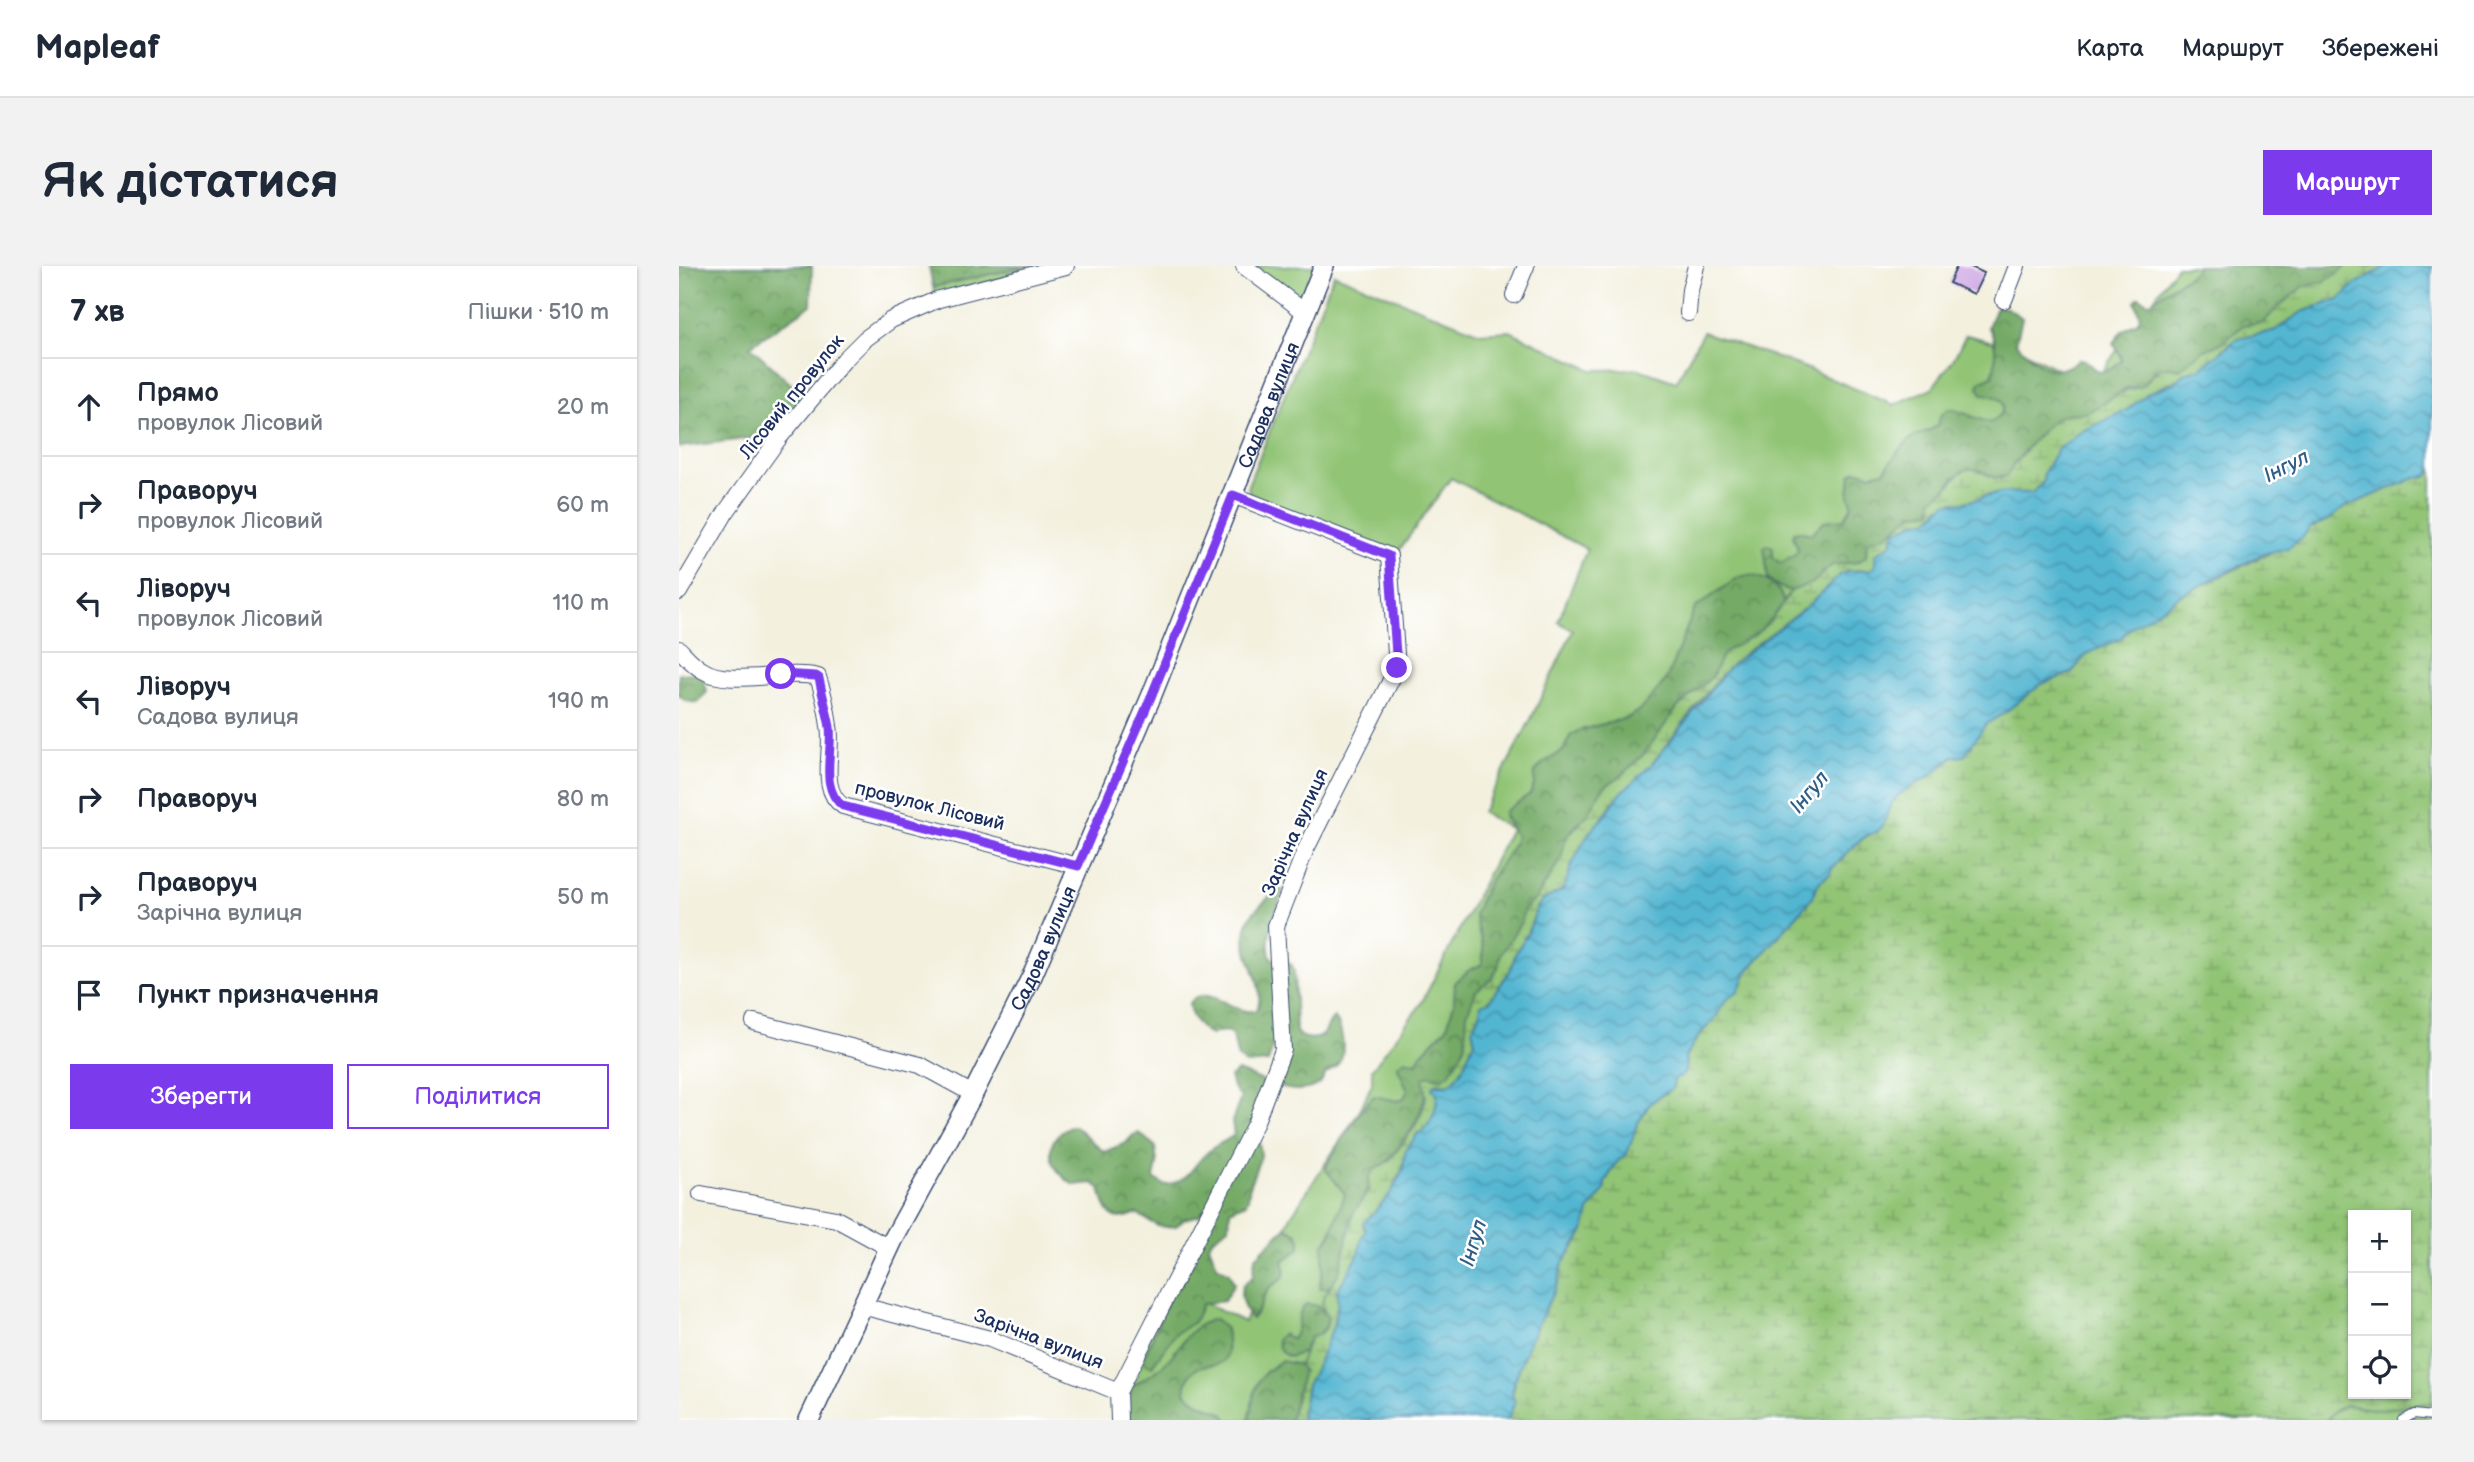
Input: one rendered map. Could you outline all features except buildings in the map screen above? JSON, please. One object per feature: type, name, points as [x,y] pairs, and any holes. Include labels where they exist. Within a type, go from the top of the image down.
[{"type":"street","name":"Лісовий провулок","points":[[679,592],[726,512],[779,438],[865,339],[891,320],[939,299],[1066,266]]},
{"type":"street","points":[[1244,266],[1307,313]]},
{"type":"street","name":"Садова вулиця","points":[[809,1420],[889,1248],[973,1094],[1032,976],[1151,697],[1324,266]]},
{"type":"street","points":[[1514,295],[1526,266]]},
{"type":"street","points":[[1688,313],[1696,266]]},
{"type":"street","points":[[2004,300],[2017,266]]},
{"type":"street","name":"Зарічна вулиця","points":[[1119,1420],[1118,1392],[1255,1124],[1283,1050],[1276,926],[1305,851],[1397,668],[1389,556],[1233,495]]},
{"type":"street","name":"провулок Лісовий","points":[[679,649],[705,673],[718,677],[781,674],[818,677],[830,727],[829,780],[834,798],[843,806],[1078,866]]},
{"type":"street","points":[[754,1022],[920,1065],[973,1094]]},
{"type":"street","points":[[701,1194],[836,1219],[889,1248]]},
{"type":"street","name":"Зарічна вулиця","points":[[862,1306],[990,1339],[1118,1392]]},
{"type":"lane","points":[[2403,1420],[2414,1414],[2432,1416]]},
{"type":"green space","points":[[679,266],[812,266],[811,305],[750,346],[808,400],[776,435],[679,447]]},
{"type":"green space","points":[[929,266],[1027,266],[933,287]]},
{"type":"green space","points":[[1027,266],[1054,266],[935,295],[933,287]]},
{"type":"green space","points":[[1249,266],[1317,266],[1300,302]]},
{"type":"green space","points":[[2177,266],[2348,266],[2337,275],[2146,383],[1787,595],[1780,611],[1644,754],[1467,1014],[1465,1044],[1426,1097],[1359,1204],[1334,1284],[1324,1297],[1322,1305],[1328,1318],[1303,1371],[1290,1420],[1171,1420],[1117,1388],[1173,1288],[1244,1322],[1291,1216],[1359,1112],[1372,1084],[1372,1069],[1421,1004],[1511,829],[1482,812],[1530,721],[1573,630],[1558,622],[1587,549],[1451,478],[1395,556],[1249,493],[1248,485],[1334,274],[1480,333],[1510,331],[1592,370],[1639,369],[1676,382],[1703,332],[1798,365],[1894,405],[1932,388],[1953,360],[1966,335],[2017,348],[2091,387]]},
{"type":"green space","points":[[2198,266],[2348,266],[2324,282],[2304,286],[2263,323],[2244,325],[2224,342],[2203,351],[2180,369],[2156,370],[2141,387],[2127,388],[2089,413],[2046,427],[2024,451],[2006,477],[1995,478],[1977,469],[1954,477],[1947,488],[1936,496],[1931,512],[1913,513],[1884,538],[1866,547],[1866,556],[1862,559],[1832,566],[1818,580],[1798,590],[1786,590],[1768,579],[1764,547],[1773,547],[1773,558],[1781,563],[1798,549],[1794,532],[1811,534],[1825,521],[1844,519],[1852,505],[1849,495],[1851,474],[1856,470],[1870,474],[1884,471],[1900,449],[1914,436],[1937,425],[1941,415],[1948,409],[1991,422],[1997,417],[2003,408],[2000,400],[1982,394],[1978,387],[1980,382],[1992,376],[1994,371],[1995,344],[1988,327],[1996,307],[2007,308],[2022,318],[2016,343],[2038,363],[2052,369],[2061,369],[2079,359],[2085,360],[2099,372],[2107,371],[2121,361],[2113,343],[2121,332],[2139,321],[2140,315],[2135,301],[2139,297],[2149,303],[2190,275]]},
{"type":"green space","points":[[2347,266],[2387,266],[2354,285],[2340,299],[2302,312],[2274,331],[2237,339],[2200,369],[2148,393],[2127,410],[2082,431],[2057,450],[2044,473],[2043,483],[2032,493],[1993,494],[1966,502],[1954,502],[1940,507],[1930,519],[1913,523],[1893,536],[1891,544],[1878,552],[1875,566],[1870,570],[1841,574],[1810,604],[1729,667],[1651,765],[1611,804],[1588,834],[1564,889],[1542,901],[1537,908],[1511,969],[1480,1013],[1473,1034],[1475,1042],[1461,1071],[1448,1085],[1437,1083],[1433,1089],[1437,1091],[1437,1097],[1433,1116],[1426,1127],[1416,1135],[1414,1143],[1407,1148],[1401,1174],[1391,1195],[1363,1226],[1366,1231],[1362,1237],[1360,1254],[1337,1291],[1338,1303],[1333,1327],[1307,1385],[1301,1420],[1290,1420],[1303,1371],[1299,1365],[1310,1338],[1326,1328],[1328,1318],[1322,1305],[1339,1273],[1353,1213],[1368,1192],[1369,1177],[1374,1170],[1389,1161],[1414,1128],[1426,1097],[1423,1078],[1429,1075],[1441,1079],[1449,1074],[1461,1054],[1465,1044],[1467,1014],[1476,991],[1492,978],[1498,968],[1501,954],[1521,922],[1524,909],[1536,899],[1561,859],[1566,837],[1588,815],[1603,788],[1622,775],[1644,754],[1678,707],[1712,677],[1722,656],[1755,635],[1772,619],[1791,591],[1813,583],[1832,565],[1859,562],[1866,556],[1869,541],[1887,535],[1910,516],[1931,512],[1932,500],[1961,472],[1974,469],[1995,478],[2006,477],[2031,443],[2055,419],[2088,412],[2121,393],[2141,387],[2165,367],[2180,369],[2203,351],[2224,342],[2244,325],[2263,323],[2304,286],[2324,282]]},
{"type":"green space","points":[[2432,469],[2432,1403],[2380,1410],[2346,1405],[2334,1411],[2327,1420],[1508,1420],[1514,1405],[1514,1383],[1527,1347],[1558,1282],[1563,1263],[1579,1240],[1589,1211],[1605,1189],[1605,1182],[1617,1162],[1627,1154],[1638,1123],[1649,1105],[1667,1093],[1675,1078],[1687,1067],[1685,1057],[1700,1034],[1714,1020],[1726,1000],[1738,992],[1747,972],[1812,898],[1819,883],[1858,843],[1877,832],[1886,820],[1887,807],[1896,797],[1926,779],[1954,756],[1959,757],[1971,747],[1986,724],[2041,684],[2071,674],[2087,654],[2120,639],[2131,627],[2179,596],[2302,538],[2310,528],[2330,519],[2345,507],[2415,478],[2427,476]]},
{"type":"green space","points":[[1749,575],[1772,584],[1780,593],[1783,604],[1755,635],[1722,656],[1712,677],[1678,707],[1644,754],[1622,775],[1603,788],[1588,815],[1571,831],[1561,859],[1536,899],[1524,909],[1513,938],[1501,954],[1498,968],[1492,978],[1476,991],[1467,1014],[1465,1044],[1461,1054],[1449,1074],[1441,1079],[1429,1075],[1423,1105],[1416,1122],[1388,1160],[1374,1170],[1348,1235],[1338,1276],[1328,1288],[1319,1288],[1323,1246],[1330,1236],[1345,1194],[1326,1170],[1327,1164],[1374,1096],[1398,1101],[1404,1098],[1408,1090],[1397,1066],[1405,1060],[1416,1063],[1447,1027],[1454,1003],[1455,983],[1469,970],[1483,964],[1483,947],[1474,914],[1488,883],[1514,844],[1516,836],[1504,816],[1505,811],[1530,794],[1535,772],[1543,763],[1563,751],[1571,735],[1580,730],[1627,718],[1642,708],[1666,680],[1695,608],[1739,577]]},
{"type":"green space","points":[[696,673],[704,680],[707,692],[698,703],[686,701],[679,695],[679,674]]},
{"type":"green space","points":[[1280,889],[1283,890],[1270,934],[1269,952],[1272,959],[1291,964],[1294,969],[1296,1032],[1305,1038],[1317,1038],[1334,1018],[1342,1037],[1340,1062],[1325,1074],[1320,1083],[1299,1090],[1278,1085],[1277,1043],[1274,1044],[1268,1062],[1246,1064],[1238,1058],[1229,1033],[1207,1033],[1196,1022],[1189,1008],[1189,1003],[1197,997],[1205,996],[1214,997],[1240,1009],[1257,1010],[1258,983],[1245,944],[1245,930],[1251,917]]},
{"type":"green space","points":[[1238,1071],[1266,1082],[1271,1097],[1270,1109],[1258,1132],[1261,1156],[1250,1184],[1248,1199],[1246,1203],[1230,1210],[1229,1227],[1212,1239],[1209,1245],[1217,1266],[1229,1273],[1234,1284],[1224,1301],[1202,1304],[1194,1322],[1176,1333],[1152,1366],[1143,1360],[1206,1206],[1199,1215],[1184,1219],[1176,1226],[1164,1227],[1137,1214],[1119,1218],[1107,1209],[1100,1188],[1093,1183],[1074,1185],[1061,1174],[1053,1163],[1051,1148],[1059,1133],[1069,1127],[1075,1126],[1104,1152],[1126,1143],[1139,1133],[1155,1146],[1157,1164],[1154,1178],[1164,1185],[1173,1183],[1186,1176],[1209,1151],[1234,1135],[1232,1121],[1241,1098],[1230,1077]]},
{"type":"green space","points":[[1286,1228],[1297,1233],[1300,1248],[1283,1261],[1283,1278],[1269,1288],[1252,1319],[1243,1303],[1242,1288],[1253,1276],[1255,1258]]},
{"type":"green space","points":[[1306,1304],[1321,1309],[1327,1318],[1327,1324],[1310,1338],[1302,1353],[1290,1357],[1281,1351],[1277,1339],[1283,1334],[1292,1339],[1300,1312]]},
{"type":"green space","points":[[1215,1319],[1226,1329],[1226,1357],[1222,1362],[1192,1372],[1185,1392],[1199,1403],[1219,1411],[1228,1420],[1126,1420],[1125,1390],[1159,1369],[1197,1327]]},
{"type":"green space","points":[[1282,1361],[1299,1365],[1303,1371],[1290,1420],[1249,1420],[1254,1393],[1260,1379]]},
{"type":"green space","points":[[2432,1403],[2432,1417],[2407,1420],[2327,1420],[2334,1411],[2346,1405],[2380,1410]]},
{"type":"water","name":"Інгул","points":[[2387,266],[2432,266],[2432,469],[2427,476],[2415,478],[2345,507],[2330,519],[2310,528],[2288,548],[2263,554],[2179,596],[2131,627],[2120,639],[2087,654],[2071,673],[2041,684],[1986,724],[1964,756],[1953,756],[1935,772],[1896,798],[1882,827],[1858,842],[1832,868],[1818,884],[1812,898],[1747,972],[1738,992],[1726,1000],[1685,1057],[1685,1071],[1682,1076],[1675,1078],[1672,1089],[1649,1105],[1638,1123],[1627,1154],[1617,1162],[1605,1182],[1605,1189],[1589,1211],[1584,1231],[1563,1263],[1558,1282],[1527,1347],[1514,1383],[1512,1395],[1515,1401],[1508,1420],[1301,1420],[1307,1385],[1333,1327],[1338,1303],[1337,1291],[1359,1254],[1366,1230],[1363,1223],[1391,1192],[1403,1170],[1407,1148],[1433,1117],[1437,1092],[1432,1089],[1433,1085],[1448,1085],[1461,1071],[1475,1042],[1472,1029],[1480,1014],[1481,1004],[1490,1001],[1511,969],[1515,955],[1542,901],[1564,889],[1571,866],[1588,834],[1620,794],[1651,765],[1729,667],[1810,604],[1841,574],[1870,570],[1875,566],[1875,555],[1891,544],[1896,531],[1930,519],[1946,503],[1966,502],[2003,492],[2032,493],[2043,483],[2044,473],[2057,450],[2082,431],[2127,410],[2148,393],[2174,383],[2187,372],[2200,369],[2237,339],[2274,331],[2302,312],[2340,299],[2354,285]]},
{"type":"route","points":[[781,674],[819,678],[830,727],[829,780],[834,798],[843,806],[1078,866],[1151,697],[1233,495],[1389,556],[1397,668]]}]
